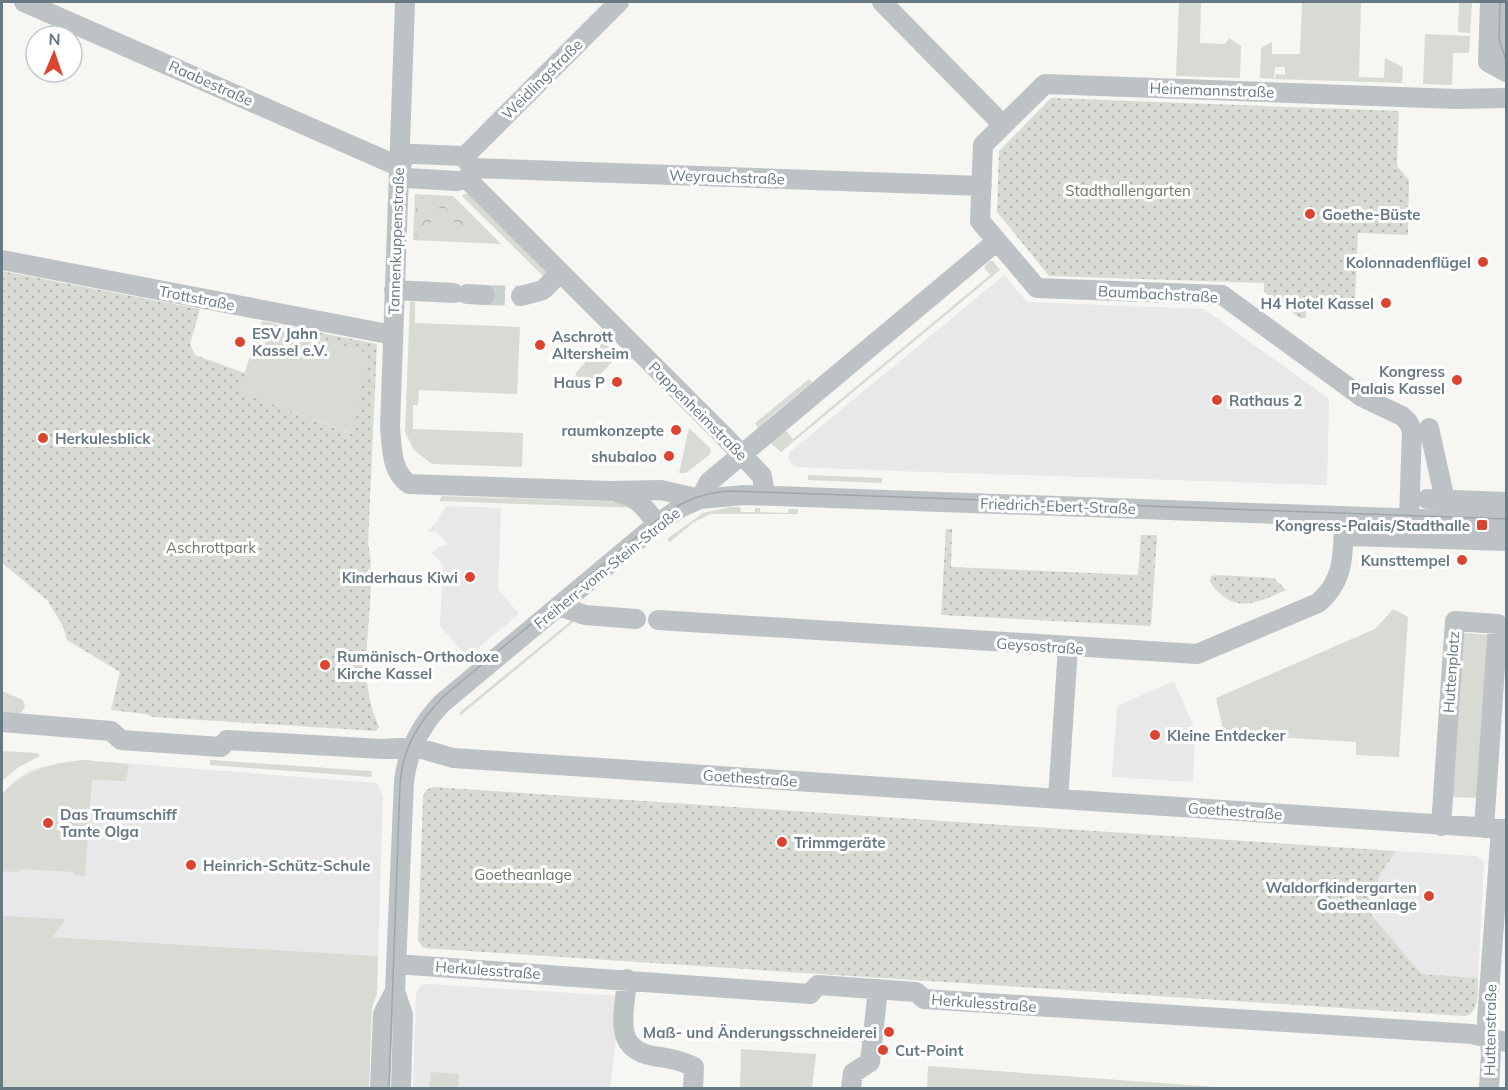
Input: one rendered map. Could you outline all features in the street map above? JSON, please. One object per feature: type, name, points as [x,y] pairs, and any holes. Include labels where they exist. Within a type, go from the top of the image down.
[{"type":"street","name":"Raabestraße","points":[[24,2],[398,166]]},
{"type":"street","name":"Tannenkuppenstraße","points":[[402,479],[394,465],[390,427],[405,2]]},
{"type":"street","name":"Weidlingstraße","points":[[468,168],[619,2]]},
{"type":"street","points":[[882,2],[1003,125]]},
{"type":"street","points":[[1490,2],[1488,62],[1506,72]]},
{"type":"street","points":[[1503,2],[1503,39],[1506,52]]},
{"type":"street","name":"Heinemannstraße","points":[[981,186],[983,145],[1045,84],[1455,99],[1506,98]]},
{"type":"street","name":"Weyrauchstraße","points":[[398,166],[408,154],[468,168],[981,186]]},
{"type":"street","name":"Pappenheimstraße","points":[[468,168],[560,273],[762,476],[765,495]]},
{"type":"street","name":"Baumbachstraße","points":[[981,186],[980,221],[1037,288],[1222,295],[1362,397],[1402,416],[1412,430],[1402,527]]},
{"type":"street","name":"Freiherr-vom-Stein-Straße","points":[[401,1089],[403,1015],[395,991],[404,781],[411,747],[425,723],[441,704],[559,606],[654,519],[700,499],[709,482],[997,241]]},
{"type":"street","name":"Trottstraße","points":[[2,260],[393,335]]},
{"type":"street","points":[[521,296],[543,290],[560,273]]},
{"type":"street","points":[[394,290],[469,294]]},
{"type":"street","points":[[1429,428],[1440,515],[1481,542],[1506,541]]},
{"type":"street","name":"Friedrich-Ebert-Straße","points":[[402,479],[409,484],[610,491],[661,490],[700,499],[723,495],[765,495],[1344,516],[1402,527],[1506,522]]},
{"type":"street","name":"Friedrich-Ebert-Straße","points":[[610,491],[632,496],[654,519]]},
{"type":"street","points":[[1351,536],[1402,527],[1440,515],[1506,502]]},
{"type":"street","name":"Geysostraße","points":[[658,620],[1197,654],[1318,603],[1328,594],[1341,570],[1344,516]]},
{"type":"street","points":[[559,606],[585,615],[636,619]]},
{"type":"street","name":"Huttenplatz","points":[[1441,825],[1455,621],[1498,624],[1497,829]]},
{"type":"street","points":[[1058,799],[1068,647]]},
{"type":"street","name":"Goethestraße","points":[[2,722],[111,731],[121,741],[221,747],[227,740],[382,749],[411,747],[453,758],[1497,829]]},
{"type":"street","name":"Huttenstraße","points":[[1488,1089],[1494,1033],[1497,829]]},
{"type":"street","name":"Herkulesstraße","points":[[396,964],[810,994],[818,985],[916,992],[924,999],[1472,1034],[1494,1033]]},
{"type":"street","points":[[627,979],[624,1026],[626,1041],[632,1050],[639,1053],[694,1067],[693,1089]]},
{"type":"street","points":[[851,1089],[853,1073],[870,1062],[878,989]]},
{"type":"street","name":"Freiherr-vom-Stein-Straße","points":[[380,1089],[383,1014],[395,991]]},
{"type":"shaded area","points":[[1004,275],[1027,302],[1204,309],[1329,399],[1327,485],[897,471],[797,467],[791,464],[788,459],[790,452]]},
{"type":"shaded area","name":"Kinderhaus Kiwi","points":[[446,506],[501,508],[498,589],[519,614],[467,657],[440,626],[443,565],[432,553],[438,547],[448,545],[437,532],[427,532],[438,520]]},
{"type":"shaded area","name":"Kleine Entdecker","points":[[1174,681],[1195,730],[1193,782],[1112,777],[1117,706]]},
{"type":"shaded area","name":"Heinrich-Schütz-Schule","points":[[83,760],[377,783],[383,796],[378,956],[2,934],[2,794],[15,780],[31,770]]},
{"type":"shaded area","name":"Waldorfkindergarten Goetheanlage","points":[[1396,851],[1476,856],[1484,862],[1478,978],[1422,974],[1371,915],[1379,876]]},
{"type":"shaded area","points":[[427,984],[621,996],[610,1088],[413,1088],[416,993],[420,986]]},
{"type":"green space","points":[[1179,2],[1201,2],[1200,43],[1225,44],[1229,38],[1241,46],[1240,78],[1176,76]]},
{"type":"green space","points":[[1302,2],[1361,2],[1359,77],[1384,78],[1385,58],[1403,67],[1402,83],[1275,79],[1276,74],[1285,75],[1285,67],[1275,67],[1274,79],[1260,78],[1261,48],[1272,42],[1272,54],[1300,54]]},
{"type":"green space","points":[[1459,2],[1472,2],[1470,33],[1458,32]]},
{"type":"green space","points":[[1425,34],[1470,36],[1469,53],[1453,53],[1452,85],[1423,84]]},
{"type":"green space","name":"Stadthallengarten","points":[[1051,98],[1399,111],[1397,166],[1409,180],[1408,235],[1358,233],[1355,301],[1315,300],[1315,310],[1306,310],[1306,318],[1300,318],[1264,292],[1264,283],[1049,276],[997,212],[999,151]]},
{"type":"green space","points":[[415,194],[453,196],[501,244],[413,240]]},
{"type":"green space","points":[[474,194],[479,198],[476,202],[547,273],[547,280],[462,196]]},
{"type":"green space","points":[[420,196],[427,199],[450,197],[469,215],[470,221],[462,225],[456,224],[446,208],[430,209],[432,219],[429,228],[432,232],[429,239],[421,239],[415,235],[416,199]]},
{"type":"green space","points":[[993,261],[1000,270],[781,452],[768,441],[786,431],[793,439],[990,275],[984,267]]},
{"type":"green space","name":"Aschrottpark","points":[[2,271],[200,309],[190,344],[195,355],[245,373],[239,392],[353,434],[368,353],[261,324],[262,321],[377,344],[368,543],[371,590],[366,659],[371,705],[379,727],[376,731],[153,717],[146,714],[111,710],[120,672],[67,640],[63,626],[47,600],[2,563]]},
{"type":"green space","points":[[410,301],[415,302],[415,323],[520,327],[517,394],[419,390],[418,405],[413,405],[413,429],[523,433],[522,467],[432,464],[414,450],[405,432]]},
{"type":"green space","points":[[261,324],[368,353],[354,434],[238,392]]},
{"type":"green space","points":[[603,342],[618,356],[587,388],[575,374]]},
{"type":"green space","points":[[809,379],[812,382],[765,421],[759,431],[755,423]]},
{"type":"green space","points":[[689,428],[711,449],[710,454],[686,473],[679,473]]},
{"type":"green space","points":[[808,475],[882,478],[882,483],[808,480]]},
{"type":"green space","points":[[442,496],[629,502],[638,508],[439,501]]},
{"type":"green space","points":[[740,507],[741,512],[755,512],[755,508],[760,508],[760,512],[788,513],[789,509],[798,509],[798,514],[710,514],[694,522],[670,542],[667,539],[703,513]]},
{"type":"green space","points":[[946,529],[952,529],[951,567],[1138,575],[1141,535],[1157,535],[1151,626],[941,615]]},
{"type":"green space","points":[[1211,576],[1274,578],[1286,590],[1254,602],[1236,603],[1227,599],[1210,582]]},
{"type":"green space","points":[[1393,609],[1408,617],[1399,757],[1356,755],[1356,742],[1224,734],[1216,698],[1375,629]]},
{"type":"green space","points":[[572,620],[576,620],[461,715],[459,713]]},
{"type":"green space","points":[[1464,633],[1491,635],[1480,798],[1450,797]]},
{"type":"green space","points":[[2,691],[23,700],[25,707],[21,713],[2,714]]},
{"type":"green space","points":[[2,751],[37,753],[40,756],[17,768],[2,781]]},
{"type":"green space","points":[[83,760],[129,764],[126,781],[92,780],[85,876],[74,875],[74,872],[20,869],[19,872],[2,871],[2,794],[29,774],[60,764]]},
{"type":"green space","points":[[210,760],[372,771],[371,777],[210,765]]},
{"type":"green space","name":"Goetheanlage","points":[[433,787],[1396,851],[1379,876],[1371,915],[1422,974],[1478,978],[1476,1007],[1464,1016],[423,948],[418,940],[423,796],[426,790]]},
{"type":"green space","points":[[2,916],[66,919],[52,937],[378,956],[377,994],[372,1008],[369,1088],[2,1088]]},
{"type":"green space","points":[[741,1049],[816,1054],[812,1088],[740,1088]]},
{"type":"green space","points":[[928,1066],[1230,1088],[927,1088]]},
{"type":"green space","points":[[431,1072],[459,1074],[458,1088],[429,1088]]},
{"type":"tunnel","points":[[485,295],[521,296]]},
{"type":"tram line","points":[[1500,2],[1499,39],[1506,60]]},
{"type":"tram line","points":[[389,1088],[400,785],[408,747],[427,715],[445,695],[663,515],[679,505],[704,495],[731,491],[1506,519]]},
{"type":"place","name":"Goethe-Büste","points":[[1310,214]]},
{"type":"place","name":"Kolonnadenflügel","points":[[1483,262]]},
{"type":"place","name":"H4 Hotel Kassel","points":[[1386,303]]},
{"type":"place","name":"ESV Jahn Kassel e.V.","points":[[240,342]]},
{"type":"place","name":"Aschrott Altersheim","points":[[540,345]]},
{"type":"place","name":"Kongress Palais Kassel","points":[[1457,380]]},
{"type":"place","name":"Haus P","points":[[617,382]]},
{"type":"place","name":"Rathaus 2","points":[[1217,400]]},
{"type":"place","name":"raumkonzepte","points":[[676,430]]},
{"type":"place","name":"Herkulesblick","points":[[43,438]]},
{"type":"place","name":"shubaloo","points":[[669,456]]},
{"type":"place","name":"Kongress-Palais/Stadthalle","points":[[1482,525]]},
{"type":"place","name":"Kunsttempel","points":[[1462,560]]},
{"type":"place","name":"Kinderhaus Kiwi","points":[[470,577]]},
{"type":"place","name":"Rumänisch-Orthodoxe Kirche Kassel","points":[[325,665]]},
{"type":"place","name":"Kleine Entdecker","points":[[1155,735]]},
{"type":"place","name":"Das Traumschiff Tante Olga","points":[[48,823]]},
{"type":"place","name":"Trimmgeräte","points":[[782,842]]},
{"type":"place","name":"Heinrich-Schütz-Schule","points":[[191,865]]},
{"type":"place","name":"Waldorfkindergarten Goetheanlage","points":[[1429,896]]},
{"type":"place","name":"Maß- und Änderungsschneiderei","points":[[889,1032]]},
{"type":"place","name":"Cut-Point","points":[[883,1050]]}]
